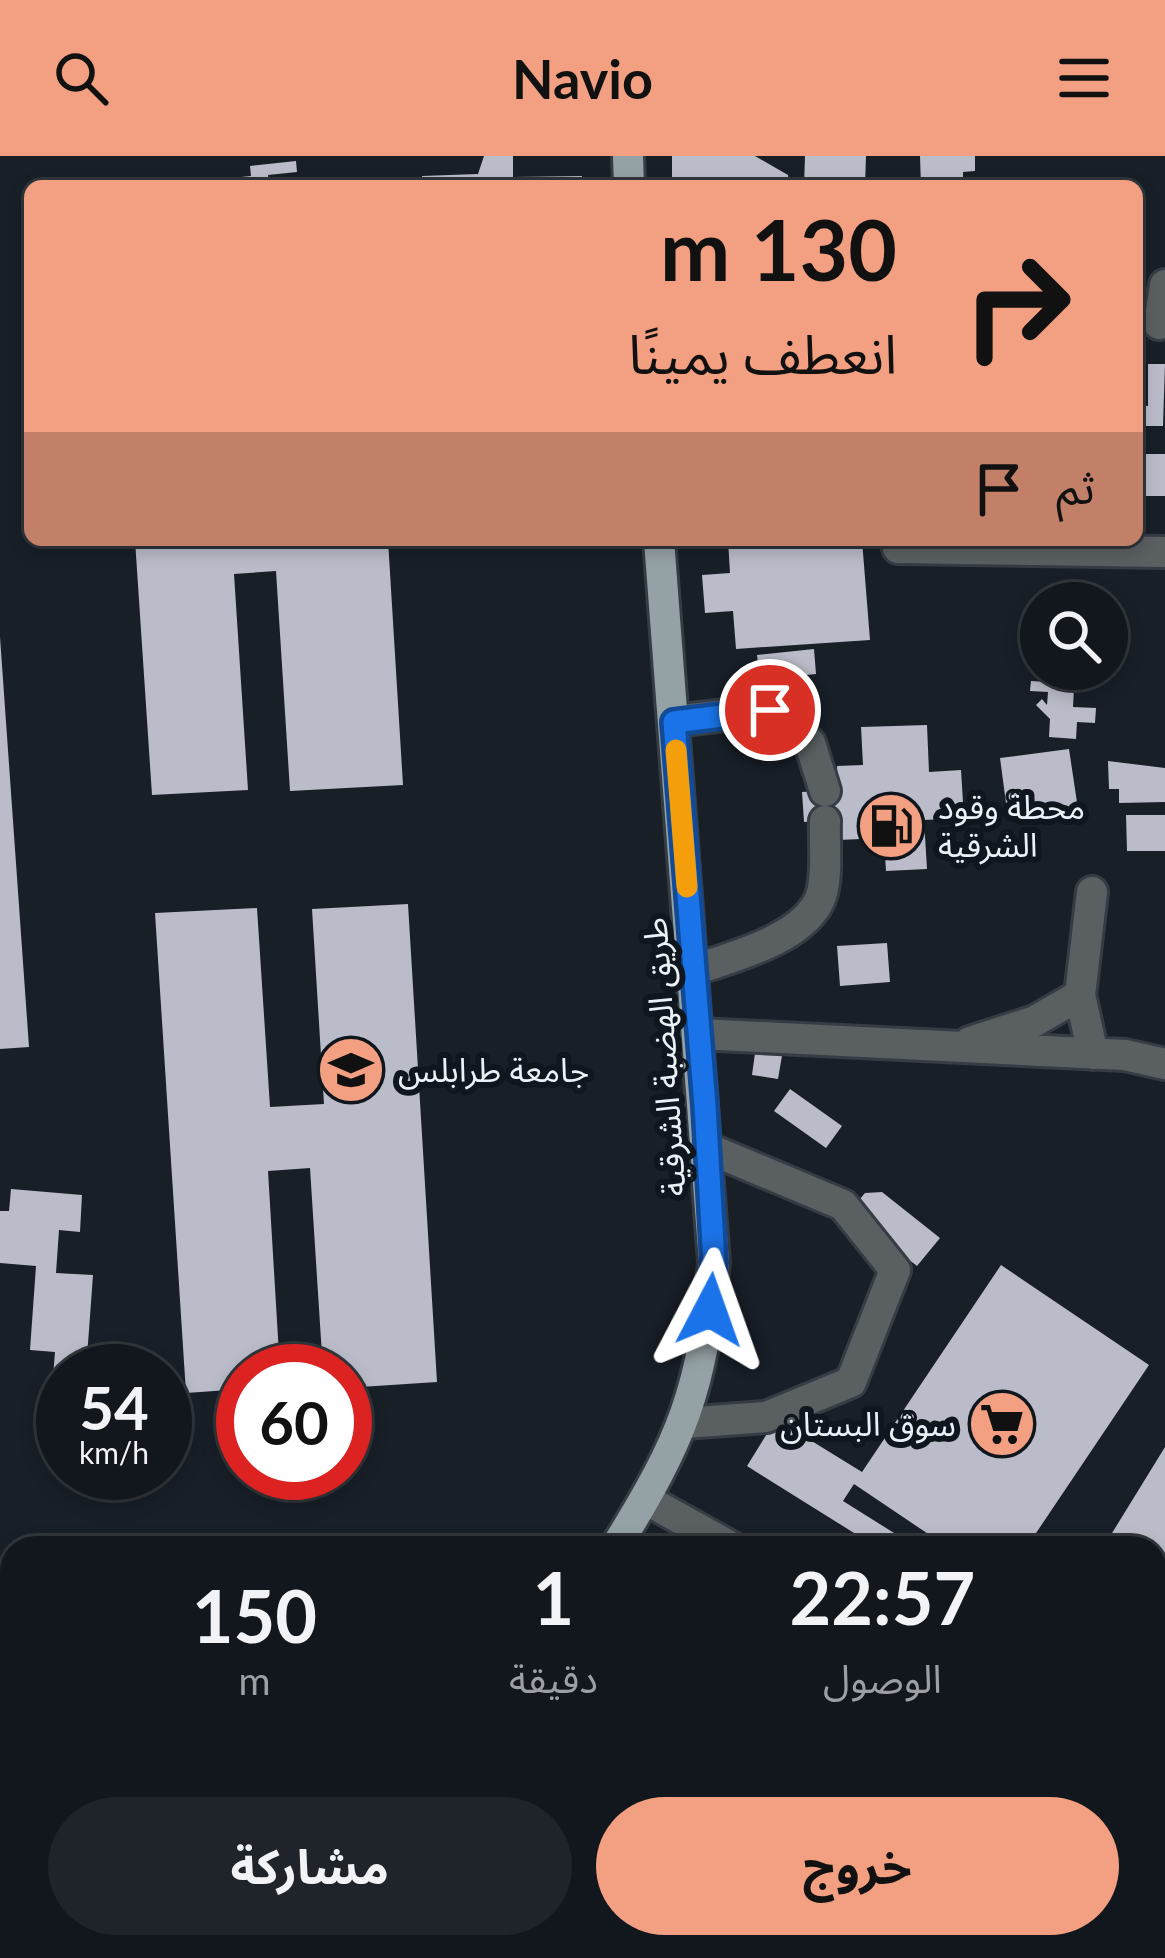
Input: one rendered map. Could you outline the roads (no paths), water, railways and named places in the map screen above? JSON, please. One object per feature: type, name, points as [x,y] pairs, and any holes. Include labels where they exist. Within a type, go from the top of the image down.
[{"type":"main road","name":"طريق الهضبة الشرقية","points":[[622,1536],[686,1424],[705,1357],[714,1262],[659,546]]},
{"type":"street","points":[[1154,324],[1165,285]]},
{"type":"street","points":[[898,548],[1165,552]]},
{"type":"street","points":[[674,722],[770,710],[810,742],[825,806],[820,898],[795,925],[752,949],[694,970]]},
{"type":"street","points":[[1092,892],[1080,995],[1093,1054]]},
{"type":"street","points":[[958,1047],[1035,1021],[1080,995]]},
{"type":"street","points":[[699,1034],[1093,1054],[1165,1064]]},
{"type":"street","points":[[686,1424],[766,1417],[851,1382],[895,1270],[843,1204],[707,1148]]},
{"type":"street","points":[[645,1499],[711,1536]]},
{"type":"place","name":"محطة وقود الشرقية","points":[[891,826]]},
{"type":"place","name":"جامعة طرابلس","points":[[351,1070]]},
{"type":"place","name":"سوق البستان","points":[[1002,1424]]}]
